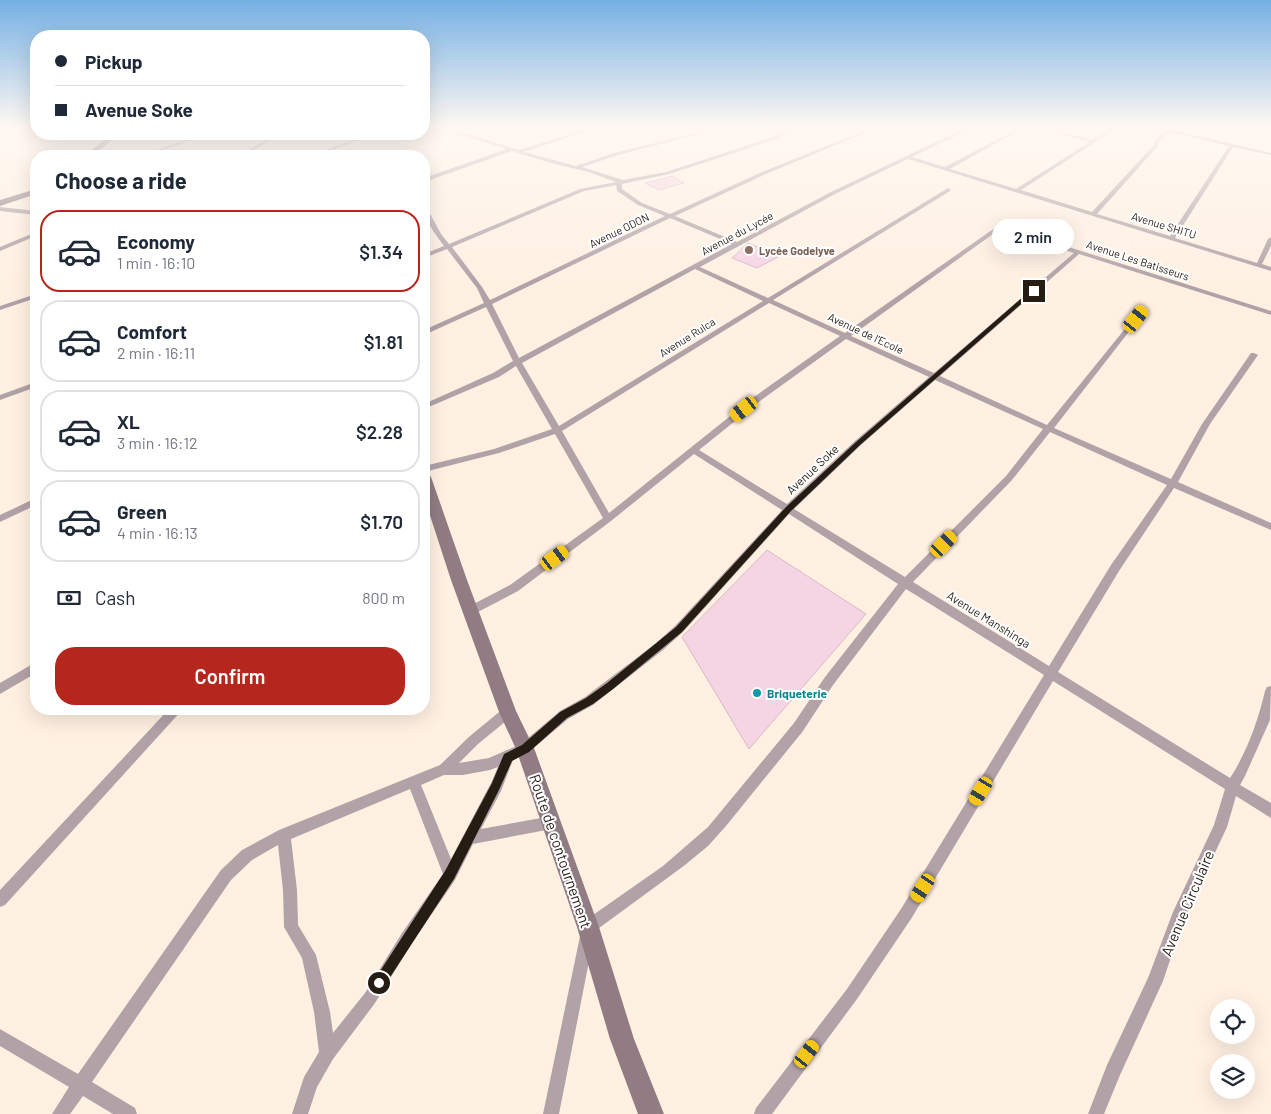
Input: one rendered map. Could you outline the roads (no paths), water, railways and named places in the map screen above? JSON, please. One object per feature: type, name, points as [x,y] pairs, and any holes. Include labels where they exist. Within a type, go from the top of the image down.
[{"type":"street","points":[[607,178],[622,183]]},
{"type":"street","points":[[430,254],[582,190],[642,178]]},
{"type":"street","name":"Avenue ODON","points":[[430,330],[754,178]]},
{"type":"street","name":"Avenue du Lycée","points":[[430,404],[496,375],[737,244],[865,178]]},
{"type":"street","name":"Avenue SHITU","points":[[976,178],[1271,269]]},
{"type":"street","points":[[1017,190],[1036,178]]},
{"type":"street","points":[[1093,215],[1126,178]]},
{"type":"street","points":[[1172,238],[1211,178]]},
{"type":"street","points":[[622,183],[619,190],[627,196],[737,244]]},
{"type":"street","name":"Avenue Rulca","points":[[430,468],[496,451],[558,430],[948,190]]},
{"type":"street","points":[[0,203],[30,193]]},
{"type":"street","points":[[0,196],[30,198]]},
{"type":"street","points":[[0,209],[30,212]]},
{"type":"street","points":[[430,218],[447,247],[480,288],[518,362],[608,519]]},
{"type":"street","name":"Avenue Les Batisseurs","points":[[846,336],[999,227],[1271,313]]},
{"type":"street","points":[[0,249],[30,236]]},
{"type":"street","points":[[1259,265],[1271,239]]},
{"type":"street","name":"Avenue Soke","points":[[444,769],[464,769],[490,764],[508,757],[525,748],[564,715],[610,686],[679,629],[788,509],[858,444],[1078,252]]},
{"type":"street","name":"Avenue de l'Ecole","points":[[695,267],[935,378],[1271,527]]},
{"type":"street","points":[[0,308],[30,298]]},
{"type":"street","points":[[551,1114],[588,927],[650,884],[694,850],[728,814],[792,735],[830,681],[904,584],[1009,478],[1143,310]]},
{"type":"street","points":[[470,611],[514,588],[608,519],[757,399],[846,336]]},
{"type":"street","points":[[762,1114],[852,994],[906,914],[1115,568],[1173,483],[1206,424],[1254,355]]},
{"type":"street","points":[[0,398],[30,386]]},
{"type":"street","name":"Avenue Manshinga","points":[[693,450],[904,584],[1271,811]]},
{"type":"street","name":"Route de contournement","points":[[430,500],[508,712],[525,748],[552,823],[588,927],[622,1039],[651,1114]]},
{"type":"street","points":[[0,519],[30,504]]},
{"type":"street","points":[[0,689],[30,671]]},
{"type":"street","name":"Avenue Circulaire","points":[[1096,1114],[1113,1071],[1155,981],[1178,917],[1220,827],[1232,786],[1242,772],[1264,720],[1271,691]]},
{"type":"street","points":[[60,1114],[226,875],[247,855],[284,835],[444,769],[474,740],[508,712]]},
{"type":"street","points":[[0,900],[171,715]]},
{"type":"street","points":[[300,1114],[310,1083],[327,1053],[370,998],[407,938],[450,875],[496,787],[508,757]]},
{"type":"street","points":[[413,781],[450,875]]},
{"type":"street","points":[[468,838],[552,823]]},
{"type":"street","points":[[284,835],[290,890],[291,927],[309,955],[322,1012],[327,1053]]},
{"type":"street","points":[[0,1037],[129,1114]]},
{"type":"place","name":"Lycée Godelyve","points":[[749,250]]},
{"type":"place","name":"Briqueterie","points":[[757,693]]}]
